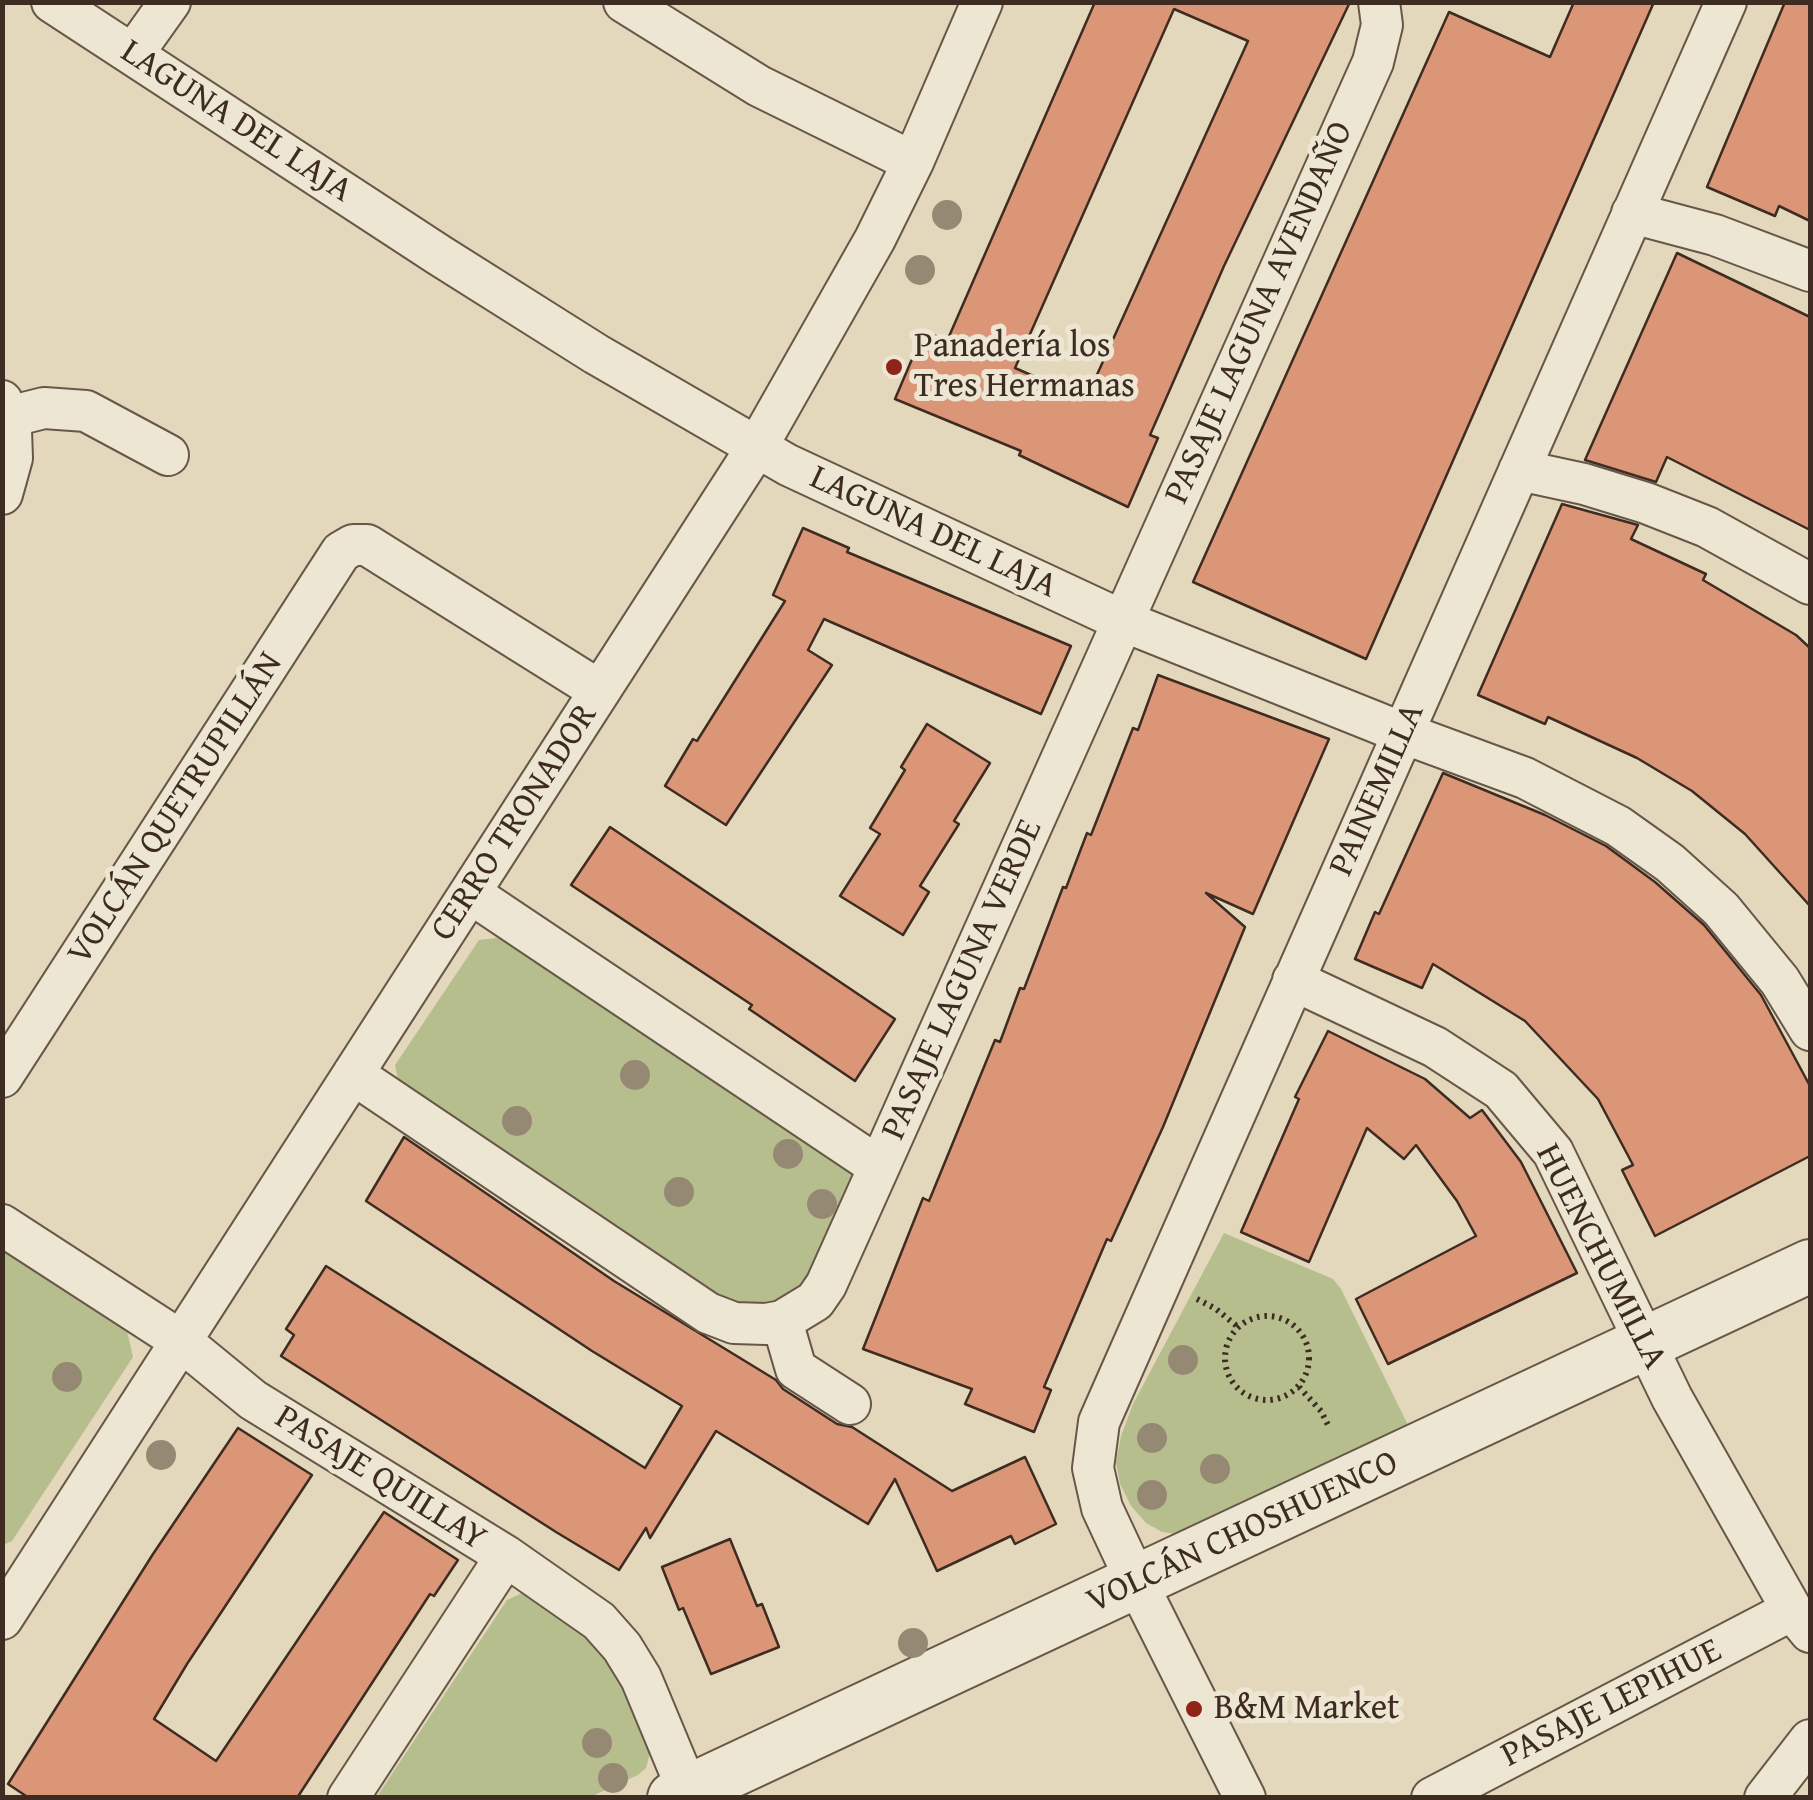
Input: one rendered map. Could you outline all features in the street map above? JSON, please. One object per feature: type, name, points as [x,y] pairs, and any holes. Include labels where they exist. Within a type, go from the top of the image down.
[{"type":"street","name":"LAGUNA DEL LAJA","points":[[52,2],[470,275],[757,447],[1123,621],[1526,778],[1618,826],[1699,887],[1749,939],[1810,1030]]},
{"type":"street","points":[[132,54],[170,2]]},
{"type":"street","points":[[624,2],[759,86],[914,162]]},
{"type":"street","name":"CERRO TRONADOR","points":[[2,1619],[15,1574],[181,1341],[757,447],[855,279],[914,162],[982,2]]},
{"type":"street","name":"PASAJE LAGUNA AVENDAÑO","points":[[1123,621],[1372,62],[1382,25],[1379,2]]},
{"type":"street","name":"PAINEMILLA","points":[[1245,1798],[1137,1584],[1096,1488],[1093,1468],[1100,1422],[1726,2]]},
{"type":"street","points":[[1632,213],[1715,236],[1810,271]]},
{"type":"street","points":[[2,494],[12,458],[5,409],[86,411],[168,455]]},
{"type":"street","points":[[1519,470],[1646,503],[1707,527],[1810,584]]},
{"type":"street","name":"VOLCÁN QUETRUPILLÁN","points":[[2,1077],[341,552],[353,545],[367,544],[600,690]]},
{"type":"street","name":"PASAJE LAGUNA VERDE","points":[[782,1321],[815,1300],[826,1285],[1123,621]]},
{"type":"street","points":[[470,893],[879,1167]]},
{"type":"street","name":"HUENCHUMILLA","points":[[1293,980],[1434,1048],[1501,1090],[1553,1152],[1672,1398],[1801,1622]]},
{"type":"street","points":[[353,1074],[708,1313],[747,1325],[782,1321],[796,1369],[850,1404]]},
{"type":"street","name":"PASAJE QUILLAY","points":[[2,1225],[181,1341],[253,1400],[572,1600],[612,1634],[641,1678],[681,1794]]},
{"type":"street","name":"VOLCÁN CHOSHUENCO","points":[[681,1794],[1810,1266]]},
{"type":"street","points":[[348,1798],[506,1556]]},
{"type":"street","name":"PASAJE LEPIHUE","points":[[1432,1798],[1801,1622]]},
{"type":"street","points":[[1765,1798],[1810,1740]]},
{"type":"path","points":[[1261,1316],[1274,1316],[1297,1327],[1305,1338],[1310,1363],[1298,1387],[1275,1400],[1248,1396],[1237,1388],[1228,1378],[1225,1350],[1238,1327],[1261,1316]]},
{"type":"path","points":[[1298,1387],[1322,1411],[1329,1427]]},
{"type":"green space","points":[[479,940],[519,942],[855,1173],[809,1286],[781,1306],[735,1312],[401,1095],[395,1065]]},
{"type":"green space","points":[[1224,1233],[1333,1279],[1409,1427],[1176,1534],[1162,1532],[1146,1523],[1131,1506],[1120,1484],[1116,1462],[1121,1436],[1133,1404]]},
{"type":"green space","points":[[3,1247],[127,1331],[133,1357],[12,1541],[3,1545]]},
{"type":"green space","points":[[526,1591],[605,1650],[653,1742],[646,1768],[590,1797],[376,1798],[507,1600]]},
{"type":"building","points":[[1095,2],[1350,2],[1224,266],[1150,435],[1158,438],[1128,507],[1019,455],[1021,451],[895,399],[924,331],[947,341]],"holes":[[[1174,9],[1248,41],[1086,399],[1015,368]]]},
{"type":"building","points":[[1574,2],[1654,2],[1366,659],[1193,582],[1449,12],[1550,57]]},
{"type":"building","points":[[1785,2],[1810,2],[1810,221],[1779,206],[1775,216],[1707,187]]},
{"type":"building","points":[[1677,253],[1810,317],[1810,530],[1667,457],[1656,482],[1585,460]]},
{"type":"building","points":[[1562,504],[1638,525],[1631,539],[1706,574],[1703,580],[1796,635],[1810,648],[1810,906],[1745,834],[1692,791],[1637,758],[1548,717],[1545,724],[1478,695]]},
{"type":"building","points":[[803,528],[849,548],[847,552],[1071,646],[1041,714],[824,619],[808,650],[832,665],[726,825],[665,786],[785,601],[773,595]]},
{"type":"building","points":[[1158,675],[1329,739],[1253,914],[1206,893],[1245,927],[1163,1127],[1111,1241],[1107,1239],[1044,1387],[1051,1390],[1034,1432],[965,1404],[972,1389],[863,1349],[923,1198],[929,1201],[995,1040],[1000,1042],[1020,988],[1024,989],[1063,887],[1066,888],[1087,833],[1091,835]]},
{"type":"building","points":[[927,724],[990,763],[954,821],[959,824],[920,886],[929,892],[903,935],[840,896],[880,834],[870,828]]},
{"type":"building","points":[[1443,773],[1545,815],[1606,846],[1704,925],[1761,995],[1810,1086],[1810,1156],[1655,1236],[1622,1170],[1633,1165],[1598,1099],[1525,1021],[1433,964],[1422,988],[1355,959]]},
{"type":"building","points":[[610,827],[895,1019],[855,1081],[749,1009],[752,1005],[571,885]]},
{"type":"building","points":[[1328,1031],[1425,1079],[1470,1118],[1482,1110],[1521,1162],[1577,1273],[1388,1364],[1356,1299],[1476,1236],[1457,1201],[1416,1145],[1404,1159],[1367,1128],[1309,1262],[1241,1232],[1299,1099],[1295,1097]]},
{"type":"building","points":[[404,1137],[614,1281],[776,1380],[783,1389],[837,1424],[852,1427],[952,1491],[1025,1457],[1056,1524],[1015,1544],[1011,1536],[937,1571],[895,1479],[868,1524],[716,1431],[650,1538],[646,1528],[619,1570],[281,1356],[294,1335],[286,1329],[326,1266],[645,1468],[682,1406],[366,1201]]},
{"type":"building","points":[[238,1428],[312,1475],[154,1719],[216,1761],[384,1512],[458,1560],[434,1596],[430,1594],[297,1798],[29,1798],[8,1784],[153,1554]]},
{"type":"building","points":[[730,1539],[757,1606],[762,1604],[779,1647],[711,1674],[662,1567]]},
{"type":"place","name":"Panadería los Tres Hermanas","points":[[894,367]]},
{"type":"place","name":"B&M Market","points":[[1194,1709]]}]
